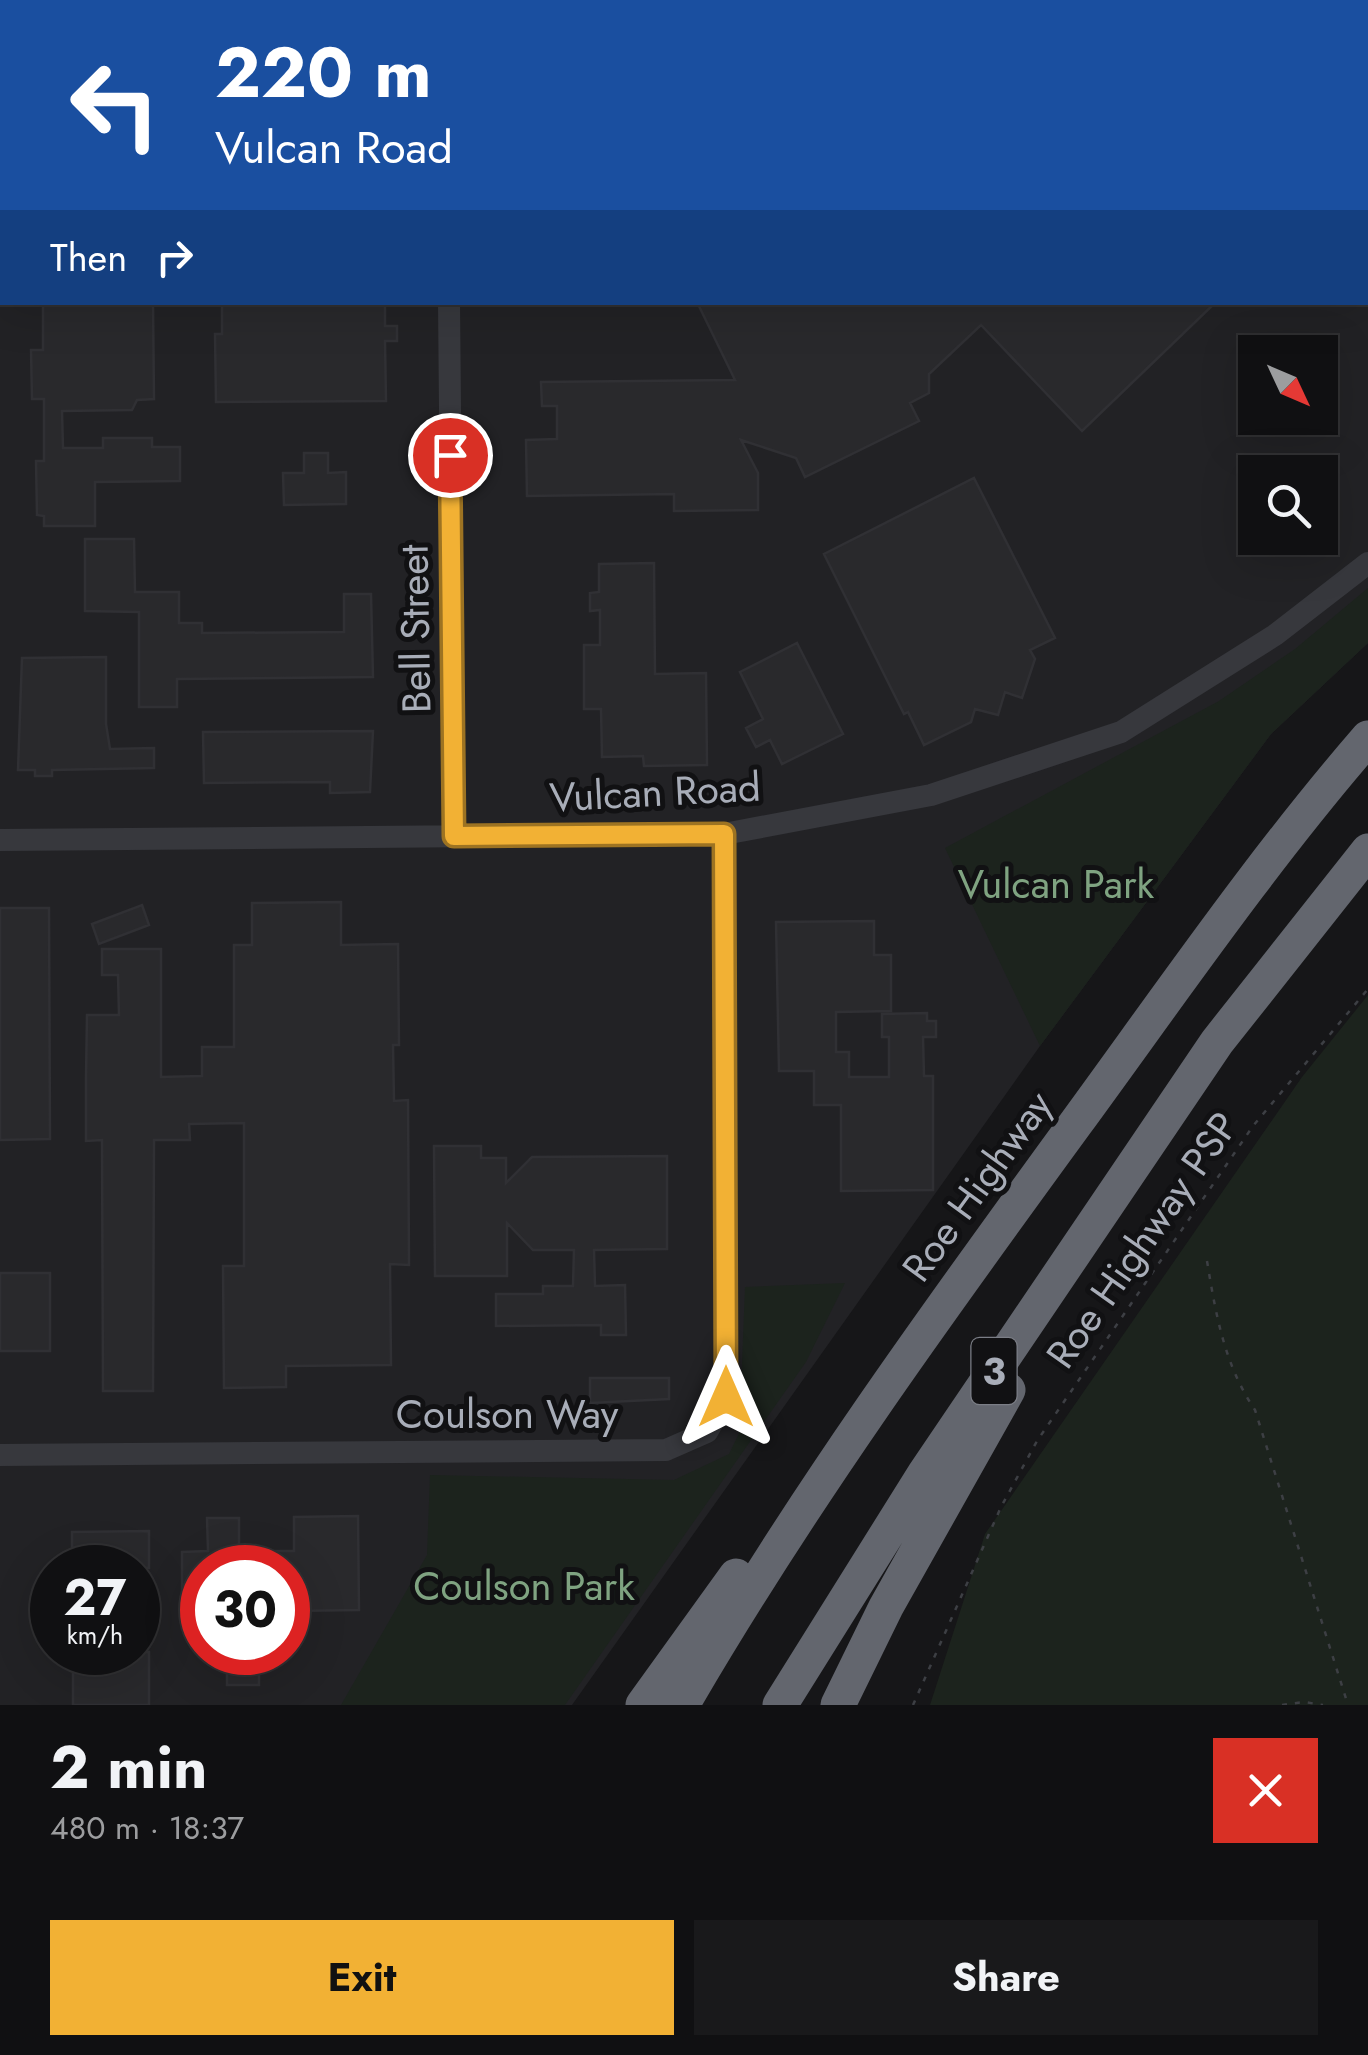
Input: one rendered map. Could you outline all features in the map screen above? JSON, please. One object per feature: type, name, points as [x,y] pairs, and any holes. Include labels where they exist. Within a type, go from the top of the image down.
[{"type":"highway","name":"Roe Highway","points":[[682,1705],[897,1368],[1214,933],[1368,738]]},
{"type":"highway","name":"3","points":[[780,1705],[925,1473],[1217,1042],[1368,852]]},
{"type":"highway","points":[[838,1705],[886,1607],[992,1416],[1217,1042]]},
{"type":"highway","points":[[642,1705],[782,1510],[897,1368]]},
{"type":"street","name":"Bell Street","points":[[449,305],[454,836]]},
{"type":"street","name":"Vulcan Road","points":[[0,840],[724,834],[931,794],[1121,732],[1275,635],[1368,562]]},
{"type":"street","name":"Coulson Way","points":[[0,1455],[666,1450],[706,1432],[726,1397],[724,834]]},
{"type":"path","name":"Roe Highway PSP","points":[[914,1705],[1002,1506],[1037,1442],[1253,1126],[1368,990]]},
{"type":"path","points":[[1207,1261],[1218,1328],[1236,1382],[1255,1410],[1348,1705]]},
{"type":"path","points":[[1282,1705],[1323,1705]]},
{"type":"shaded area","points":[[0,305],[1368,305],[1368,643],[1271,734],[1040,1046],[572,1705],[0,1705]]},
{"type":"green space","name":"Vulcan Park","points":[[1368,588],[1368,643],[1271,734],[1040,1046],[945,848],[1219,701],[1295,649]]},
{"type":"green space","points":[[1368,995],[1368,1705],[930,1705],[985,1534],[1302,1077]]},
{"type":"green space","name":"Coulson Park","points":[[845,1283],[806,1362],[565,1705],[341,1705],[427,1555],[430,1475],[674,1480],[729,1454],[747,1417],[741,1389],[745,1287]]},
{"type":"building","points":[[43,305],[153,305],[154,399],[137,400],[132,410],[62,411],[63,448],[103,448],[103,438],[152,438],[152,447],[180,447],[180,481],[95,482],[95,526],[44,526],[44,516],[37,515],[36,461],[44,461],[44,399],[32,399],[31,350],[43,350]]},
{"type":"building","points":[[222,305],[385,305],[385,326],[397,326],[397,341],[385,341],[386,401],[216,402],[215,334],[222,334]]},
{"type":"building","points":[[698,305],[1213,305],[1082,431],[981,325],[929,374],[929,393],[910,403],[919,421],[805,477],[796,458],[741,440],[758,473],[758,510],[674,511],[674,494],[527,496],[526,440],[557,439],[557,406],[542,406],[541,382],[735,380]]},
{"type":"building","points":[[304,453],[328,453],[328,473],[346,472],[346,504],[284,505],[283,473],[304,473]]},
{"type":"building","points":[[974,478],[1055,638],[1030,650],[1035,659],[1022,698],[1005,692],[998,715],[975,709],[971,722],[924,745],[908,712],[904,714],[824,554]]},
{"type":"building","points":[[85,539],[134,539],[135,592],[179,592],[179,623],[202,623],[202,633],[344,632],[344,594],[371,594],[373,677],[177,679],[177,707],[139,707],[139,612],[85,611]]},
{"type":"building","points":[[654,563],[655,674],[706,673],[707,765],[644,766],[643,756],[602,757],[601,709],[584,709],[584,645],[600,645],[600,610],[590,611],[590,593],[599,592],[599,564]]},
{"type":"building","points":[[797,643],[843,734],[782,764],[770,740],[756,747],[746,728],[763,719],[740,672]]},
{"type":"building","points":[[106,657],[110,749],[154,748],[154,768],[52,770],[52,776],[18,770],[22,658]]},
{"type":"building","points":[[373,731],[370,792],[330,793],[330,782],[204,783],[203,732]]},
{"type":"building","points":[[341,902],[341,945],[398,944],[399,1045],[393,1045],[394,1101],[408,1100],[409,1265],[390,1264],[391,1365],[286,1366],[286,1387],[224,1388],[223,1266],[244,1266],[244,1123],[189,1124],[190,1140],[154,1140],[153,1391],[103,1391],[102,1140],[86,1141],[87,1015],[119,1015],[118,975],[102,975],[102,949],[161,949],[161,1077],[202,1076],[202,1047],[234,1047],[234,945],[252,945],[252,903]]},
{"type":"building","points":[[142,905],[149,925],[99,944],[92,924]]},
{"type":"building","points":[[0,908],[49,908],[50,1139],[0,1140]]},
{"type":"building","points":[[874,921],[874,955],[891,955],[891,1011],[836,1012],[836,1052],[849,1052],[849,1077],[889,1077],[889,1037],[882,1037],[882,1014],[927,1013],[927,1021],[936,1021],[936,1037],[923,1037],[924,1076],[933,1076],[933,1190],[841,1191],[841,1105],[814,1105],[814,1071],[779,1071],[776,922]]},
{"type":"building","points":[[434,1146],[481,1146],[481,1158],[506,1158],[506,1183],[532,1157],[667,1156],[667,1249],[594,1250],[595,1286],[625,1285],[626,1335],[601,1335],[601,1325],[496,1326],[496,1294],[543,1294],[543,1286],[573,1286],[574,1250],[533,1250],[507,1223],[507,1276],[435,1276]]},
{"type":"building","points":[[0,1273],[50,1273],[50,1351],[0,1351]]},
{"type":"building","points":[[590,1378],[669,1378],[669,1399],[590,1403]]},
{"type":"building","points":[[358,1516],[359,1610],[310,1611],[310,1545],[294,1545],[294,1517]]},
{"type":"building","points":[[207,1518],[239,1518],[239,1545],[208,1545]]},
{"type":"building","points":[[149,1531],[149,1545],[72,1545],[72,1532]]},
{"type":"building","points":[[73,1675],[149,1675],[149,1705],[73,1705]]},
{"type":"building","points":[[227,1675],[259,1675],[259,1685],[227,1685]]},
{"type":"route","points":[[450,455],[454,836],[724,834],[726,1397]]}]
